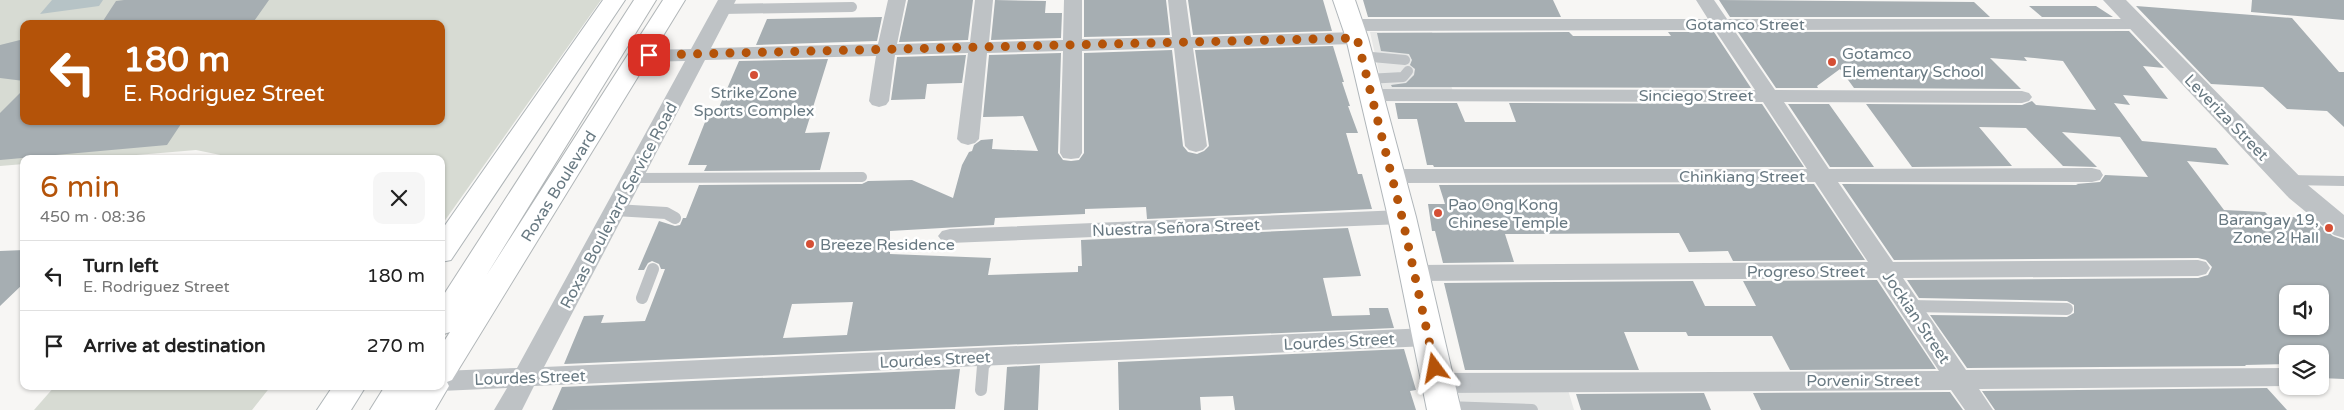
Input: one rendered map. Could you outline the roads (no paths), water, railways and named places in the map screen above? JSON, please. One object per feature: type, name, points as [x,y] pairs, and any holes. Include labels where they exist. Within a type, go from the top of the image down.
[{"type":"main road","points":[[445,247],[614,0]]},
{"type":"main road","name":"Roxas Boulevard","points":[[445,318],[645,0]]},
{"type":"main road","name":"Roxas Boulevard","points":[[445,366],[674,0]]},
{"type":"main road","points":[[1344,0],[1362,59],[1392,176],[1442,400]]},
{"type":"main road","points":[[334,410],[347,390]]},
{"type":"main road","points":[[387,410],[400,390]]},
{"type":"main road","points":[[418,410],[430,390]]},
{"type":"street","points":[[879,101],[886,50],[897,0]]},
{"type":"street","points":[[968,139],[984,0]]},
{"type":"street","points":[[1072,153],[1073,0]]},
{"type":"street","points":[[1177,0],[1196,146]]},
{"type":"street","name":"Jockian Street","points":[[1705,0],[1979,410]]},
{"type":"street","name":"Leveriza Street","points":[[2114,0],[2299,192],[2344,229]]},
{"type":"street","name":"Roxas Boulevard Service Road","points":[[508,410],[724,5]]},
{"type":"street","name":"Gotamco Street","points":[[1362,59],[1722,24],[2137,22]]},
{"type":"street","points":[[640,56],[1183,42],[1362,59]]},
{"type":"street","name":"Sinciego Street","points":[[1362,59],[1769,95],[2022,97]]},
{"type":"street","name":"Chinkiang Street","points":[[1392,176],[2092,175]]},
{"type":"street","name":"Nuestra Señora Street","points":[[950,236],[1402,217]]},
{"type":"street","name":"Progreso Street","points":[[1414,273],[2198,268]]},
{"type":"street","name":"Lourdes Street","points":[[445,381],[1428,337]]},
{"type":"street","name":"Porvenir Street","points":[[1442,400],[1959,380],[2279,378]]},
{"type":"lane","points":[[724,5],[852,6]]},
{"type":"lane","points":[[1362,59],[1405,60]]},
{"type":"lane","points":[[1362,59],[1403,77],[1408,71]]},
{"type":"lane","points":[[633,178],[862,177]]},
{"type":"lane","points":[[2288,180],[2324,181],[2343,177]]},
{"type":"lane","points":[[615,210],[666,213],[674,218]]},
{"type":"lane","points":[[642,298],[654,270]]},
{"type":"lane","points":[[1910,306],[2067,309]]},
{"type":"lane","points":[[981,390],[983,366],[990,357]]},
{"type":"lane","points":[[1442,400],[1532,410]]},
{"type":"place","name":"Gotamco Elementary School","points":[[1832,62]]},
{"type":"place","name":"Strike Zone Sports Complex","points":[[754,75]]},
{"type":"place","name":"Pao Ong Kong Chinese Temple","points":[[1438,213]]},
{"type":"place","name":"Barangay 19, Zone 2 Hall","points":[[2329,228]]},
{"type":"place","name":"Breeze Residence","points":[[810,244]]}]
